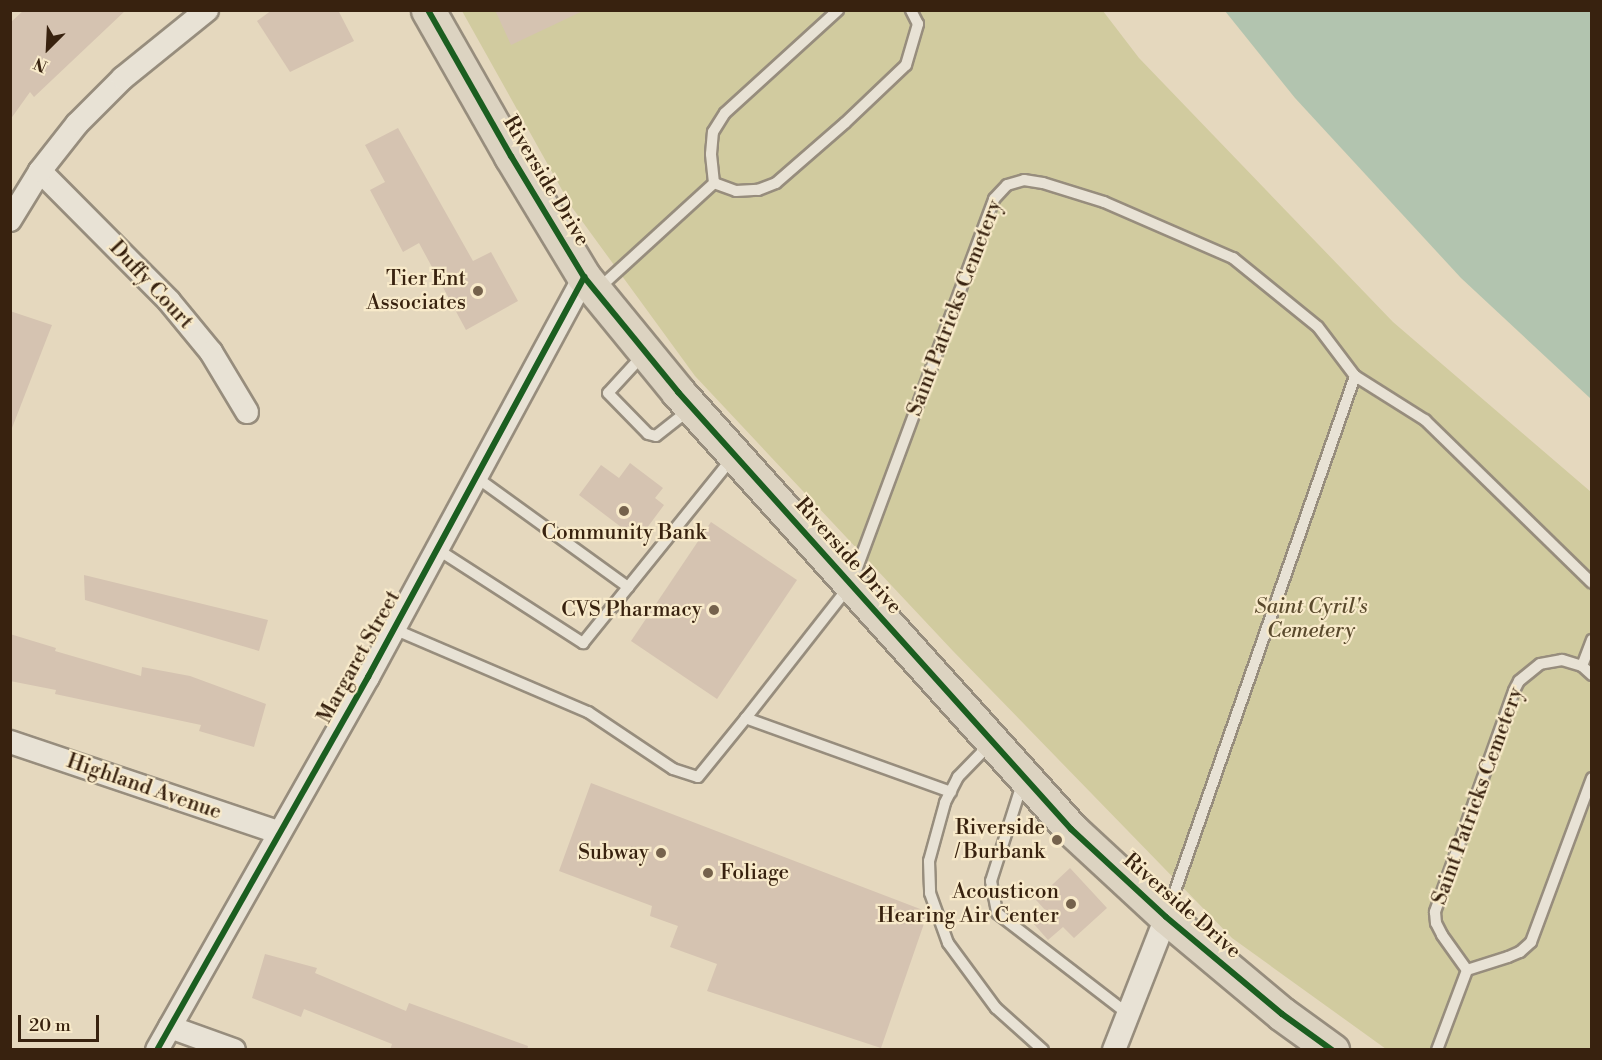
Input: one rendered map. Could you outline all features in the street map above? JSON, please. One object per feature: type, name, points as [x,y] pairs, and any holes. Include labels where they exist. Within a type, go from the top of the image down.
[{"type":"main road","name":"Riverside Drive","points":[[428,10],[511,156],[590,284],[692,408],[1071,829],[1166,916],[1282,1014],[1332,1050]]},
{"type":"street","points":[[10,220],[40,171],[77,124],[123,78],[207,10]]},
{"type":"street","name":"Duffy Court","points":[[40,171],[169,301],[211,352],[247,412]]},
{"type":"street","name":"Margaret Street","points":[[157,1050],[476,477],[590,284]]},
{"type":"street","name":"Highland Avenue","points":[[10,742],[278,832]]},
{"type":"street","points":[[1114,1050],[1166,916]]},
{"type":"street","points":[[170,1027],[234,1050]]},
{"type":"lane","points":[[714,183],[711,154],[713,132],[725,113],[838,10]]},
{"type":"lane","points":[[714,183],[736,191],[758,190],[776,183],[819,146],[906,65],[918,24],[911,10]]},
{"type":"lane","name":"Saint Patricks Cemetery","points":[[393,629],[588,712],[673,769],[698,777],[850,584],[994,199],[1007,185],[1024,180],[1043,183],[1104,202],[1233,258],[1318,327],[1355,376],[1425,420],[1592,583]]},
{"type":"lane","points":[[590,284],[714,183]]},
{"type":"lane","points":[[645,352],[608,393],[648,434],[656,436],[692,408]]},
{"type":"lane","points":[[1166,916],[1355,376]]},
{"type":"lane","points":[[437,549],[583,644],[735,455]]},
{"type":"lane","points":[[476,477],[628,587]]},
{"type":"lane","points":[[1592,640],[1582,666],[1592,675]]},
{"type":"lane","name":"Saint Patricks Cemetery","points":[[1467,970],[1439,929],[1435,912],[1514,691],[1519,681],[1540,664],[1562,660],[1582,666]]},
{"type":"lane","points":[[746,717],[951,792]]},
{"type":"lane","points":[[993,742],[958,777],[951,792],[929,861],[930,893],[948,943],[996,1008],[1044,1050]]},
{"type":"lane","points":[[1024,777],[991,881],[997,913],[1128,1014]]},
{"type":"lane","points":[[1437,1050],[1467,970],[1509,957],[1520,952],[1531,942],[1592,778]]},
{"type":"green space","name":"Saint Cyril's Cemetery","points":[[462,11],[1103,11],[1139,58],[1393,322],[1591,492],[1591,1049],[1386,1049],[1232,938],[953,651],[695,376],[571,206]]},
{"type":"shaded area","points":[[1225,11],[1591,11],[1591,399],[1461,278],[1295,98]]},
{"type":"building","points":[[24,10],[126,10],[34,97],[30,92],[10,120],[10,23]]},
{"type":"building","points":[[272,10],[338,10],[354,41],[290,72],[257,21]]},
{"type":"building","points":[[495,10],[585,10],[511,45]]},
{"type":"building","points":[[398,128],[473,261],[491,252],[518,301],[466,330],[419,243],[403,252],[370,190],[385,182],[365,145]]},
{"type":"building","points":[[10,311],[52,325],[12,428],[10,428]]},
{"type":"building","points":[[630,463],[663,488],[655,498],[664,505],[638,540],[579,495],[601,465],[619,478]]},
{"type":"building","name":"CVS Pharmacy","points":[[711,522],[797,580],[717,699],[631,641]]},
{"type":"building","points":[[84,575],[268,620],[259,651],[85,600]]},
{"type":"building","points":[[10,634],[56,648],[55,651],[141,676],[142,667],[190,676],[266,704],[254,747],[199,731],[201,725],[55,694],[56,690],[10,681]]},
{"type":"building","points":[[591,783],[928,912],[881,1048],[707,991],[717,964],[670,947],[678,926],[650,916],[652,906],[559,871]]},
{"type":"building","name":"Acousticon Hearing Air Center","points":[[1070,868],[1107,908],[1074,938],[1063,927],[1048,940],[1033,923],[1046,911],[1036,900]]},
{"type":"building","points":[[265,954],[317,968],[315,973],[406,1011],[409,1003],[528,1046],[527,1050],[390,1050],[392,1044],[304,1009],[301,1017],[252,998]]},
{"type":"cycle path","points":[[428,10],[511,156],[584,277],[678,392],[1071,829],[1166,917],[1282,1014],[1332,1050]]},
{"type":"cycle path","points":[[157,1050],[368,677],[584,277]]},
{"type":"place","name":"Tier Ent Associates","points":[[478,291]]},
{"type":"place","name":"Community Bank","points":[[624,511]]},
{"type":"place","name":"CVS Pharmacy","points":[[714,610]]},
{"type":"place","name":"Riverside / Burbank","points":[[1057,840]]},
{"type":"place","name":"Subway","points":[[661,853]]},
{"type":"place","name":"Foliage","points":[[708,873]]},
{"type":"place","name":"Acousticon Hearing Air Center","points":[[1071,904]]}]
